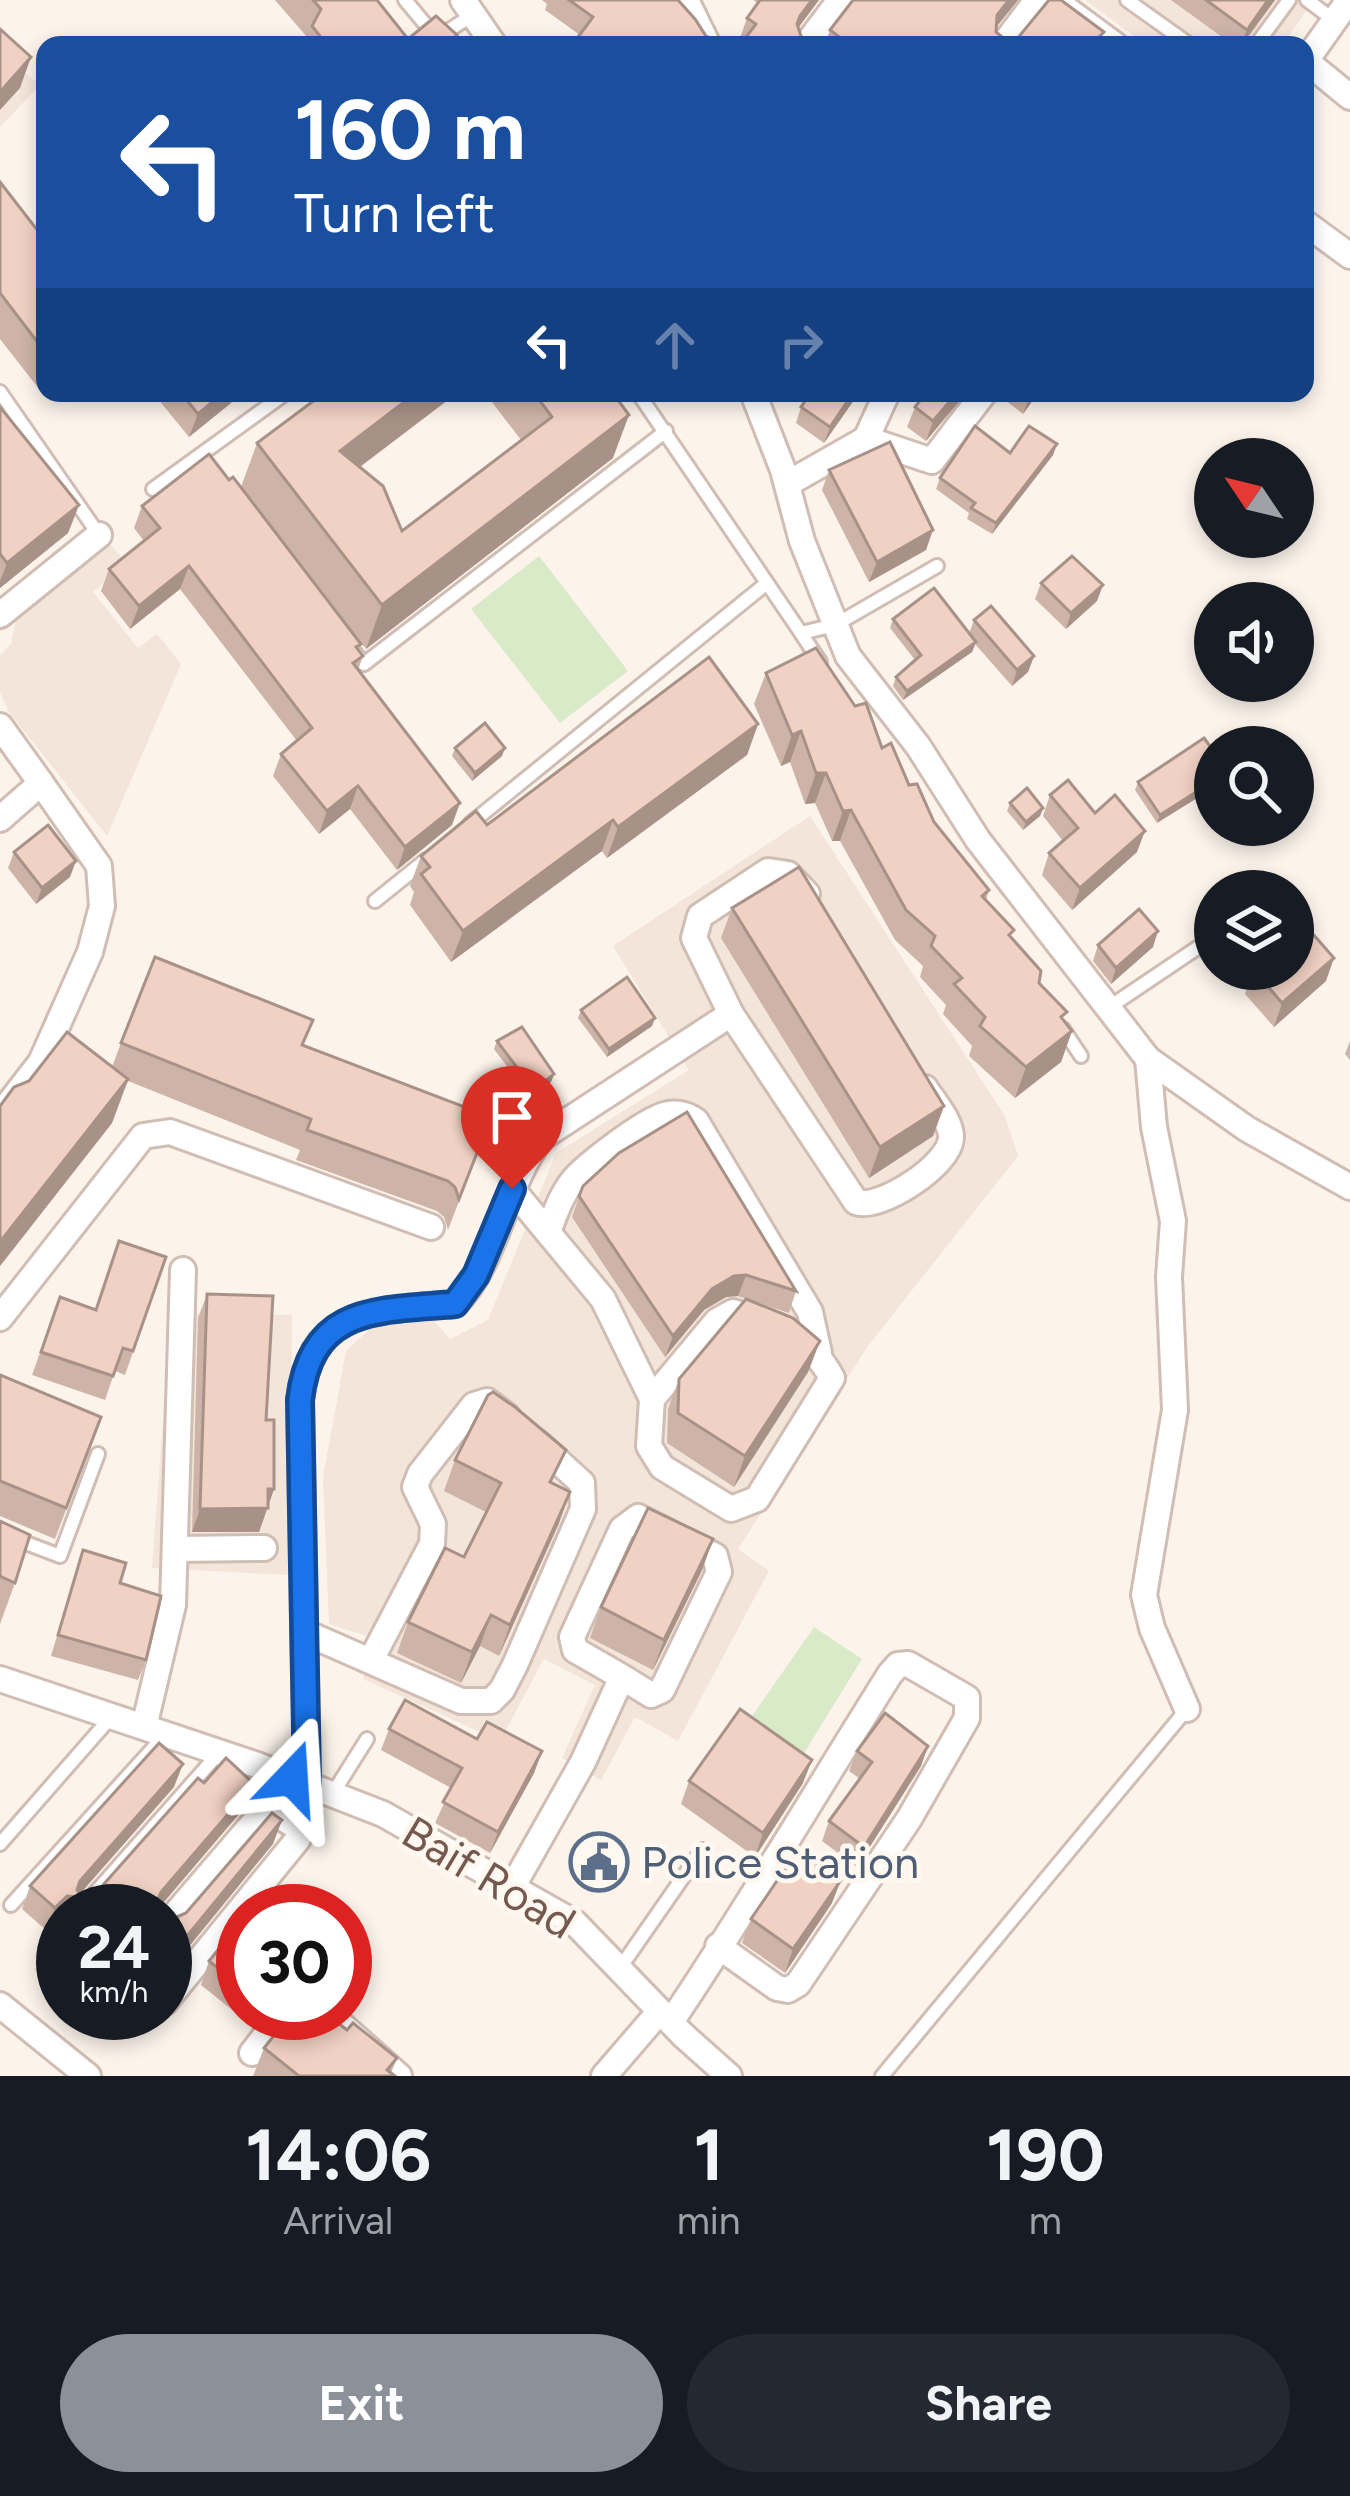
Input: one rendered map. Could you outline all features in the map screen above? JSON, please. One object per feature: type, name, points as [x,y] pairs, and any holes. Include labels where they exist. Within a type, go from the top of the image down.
[{"type":"street","points":[[686,0],[704,36]]},
{"type":"street","points":[[813,36],[841,0]]},
{"type":"street","points":[[1010,36],[1037,0]]},
{"type":"street","points":[[1054,0],[1103,36]]},
{"type":"street","points":[[469,7],[488,36]]},
{"type":"street","points":[[1314,49],[1342,10]]},
{"type":"street","points":[[1314,68],[1350,97]]},
{"type":"street","points":[[1314,230],[1350,256]]},
{"type":"street","points":[[757,402],[802,542],[848,656],[918,746],[979,840],[1148,1060],[1247,1129],[1350,1187]]},
{"type":"street","points":[[787,484],[866,439],[883,402]]},
{"type":"street","points":[[866,439],[932,461],[977,402]]},
{"type":"street","points":[[0,614],[99,535]]},
{"type":"street","points":[[0,726],[98,866],[102,907],[90,952],[49,1048],[0,1115]]},
{"type":"street","points":[[0,819],[41,783]]},
{"type":"street","points":[[817,910],[796,880],[777,870],[768,871],[700,916],[694,938],[731,1014],[848,1193],[866,1206],[931,1170],[951,1141],[948,1126],[912,1067]]},
{"type":"street","points":[[192,1895],[267,1808],[299,1781],[304,1632],[300,1400],[303,1372],[315,1346],[335,1326],[361,1317],[455,1304],[476,1275],[526,1157],[541,1138],[731,1014]]},
{"type":"street","points":[[1148,1060],[1154,1127],[1173,1221],[1169,1276],[1175,1410],[1144,1595],[1152,1628],[1187,1709]]},
{"type":"street","points":[[512,1189],[603,1299],[652,1400],[649,1446],[662,1467],[731,1509],[757,1499],[832,1378],[820,1354],[810,1312],[696,1121],[688,1115],[659,1117],[578,1174],[560,1200],[548,1232]]},
{"type":"street","points":[[0,1318],[143,1136],[170,1132],[431,1227]]},
{"type":"street","points":[[155,1731],[173,1604],[183,1270]]},
{"type":"street","points":[[652,1400],[717,1321],[733,1312],[756,1318],[820,1354]]},
{"type":"street","points":[[304,1632],[461,1701],[491,1701],[515,1665],[583,1509],[584,1491],[571,1472],[487,1401],[463,1416],[420,1474],[415,1486],[433,1524],[432,1544],[371,1660]]},
{"type":"street","points":[[638,1517],[715,1556],[719,1572],[662,1690],[651,1695],[622,1677],[575,1650],[572,1637],[622,1529],[638,1517]]},
{"type":"street","points":[[175,1549],[264,1548]]},
{"type":"street","points":[[604,2076],[665,2016],[718,1946],[898,1665],[908,1664],[967,1698],[967,1718],[909,1820],[798,1984],[788,1990],[777,1988],[718,1946]]},
{"type":"street","points":[[513,1886],[583,1762],[622,1677]]},
{"type":"street","name":"Baif Road","points":[[0,1679],[333,1792],[383,1814],[575,1923],[729,2076]]},
{"type":"street","points":[[192,1969],[298,1839],[300,1829],[267,1808]]},
{"type":"street","points":[[0,2005],[88,2076]]},
{"type":"street","points":[[251,2053],[261,2040]]},
{"type":"street","points":[[358,2040],[399,2076]]},
{"type":"lane","points":[[405,0],[435,36]]},
{"type":"lane","points":[[1127,0],[1177,36]]},
{"type":"lane","points":[[1263,36],[1289,0]]},
{"type":"lane","points":[[1306,0],[1342,10]]},
{"type":"lane","points":[[443,36],[469,7]]},
{"type":"lane","points":[[0,392],[99,535]]},
{"type":"lane","points":[[153,489],[273,402]]},
{"type":"lane","points":[[646,402],[826,671]]},
{"type":"lane","points":[[337,629],[364,664],[666,431]]},
{"type":"lane","points":[[202,453],[215,471]]},
{"type":"lane","points":[[800,633],[835,625],[938,566]]},
{"type":"lane","points":[[464,829],[767,583]]},
{"type":"lane","points":[[375,901],[446,843]]},
{"type":"lane","points":[[1107,1009],[1194,950]]},
{"type":"lane","points":[[1056,1018],[1081,1056]]},
{"type":"lane","points":[[0,1533],[61,1556],[98,1454]]},
{"type":"lane","points":[[882,2076],[1187,1709]]},
{"type":"lane","points":[[0,1844],[112,1715]]},
{"type":"lane","points":[[11,1905],[155,1731]]},
{"type":"lane","points":[[333,1792],[368,1739]]},
{"type":"lane","points":[[103,1884],[218,1754]]},
{"type":"lane","points":[[620,1968],[702,1850]]},
{"type":"shaded area","points":[[1085,0],[1314,0],[1289,36],[1134,36]]},
{"type":"shaded area","points":[[0,53],[36,82],[36,89],[0,127]]},
{"type":"shaded area","points":[[109,543],[127,564],[93,592],[138,648],[157,634],[181,664],[107,836],[9,712],[0,692],[0,656],[11,644],[16,619]]},
{"type":"shaded area","points":[[810,816],[1005,1116],[1018,1156],[868,1346],[738,1549],[769,1571],[678,1741],[635,1717],[601,1780],[562,1758],[595,1685],[544,1659],[500,1741],[363,1679],[376,1639],[329,1624],[323,1477],[346,1351],[373,1326],[406,1319],[433,1320],[450,1339],[488,1320],[556,1153],[689,1070],[613,946]]},
{"type":"shaded area","points":[[171,1313],[292,1315],[290,1575],[152,1568]]},
{"type":"green space","points":[[539,556],[628,671],[560,723],[471,609]]},
{"type":"green space","points":[[814,1627],[862,1659],[801,1758],[748,1722]]},
{"type":"building","points":[[313,0],[377,0],[406,36],[320,36],[312,26],[321,9]]},
{"type":"building","points":[[569,0],[678,0],[706,36],[579,36],[593,17]]},
{"type":"building","points":[[760,0],[812,0],[797,24],[801,36],[747,36],[756,24],[747,18]]},
{"type":"building","points":[[853,0],[1009,0],[997,15],[996,32],[1001,36],[838,36],[830,30]]},
{"type":"building","points":[[1049,0],[1061,0],[1104,32],[1100,36],[1019,36]]},
{"type":"building","points":[[1206,0],[1268,0],[1247,30]]},
{"type":"building","points":[[436,16],[456,36],[412,36]]},
{"type":"building","points":[[0,29],[31,57],[0,92]]},
{"type":"building","points":[[0,182],[36,228],[36,340],[0,293]]},
{"type":"building","points":[[188,402],[212,402],[198,414]]},
{"type":"building","points":[[312,402],[404,402],[340,451],[383,486],[402,531],[552,417],[541,402],[620,402],[629,415],[382,605],[257,443]]},
{"type":"building","points":[[805,402],[847,402],[830,427],[801,407]]},
{"type":"building","points":[[919,402],[949,402],[933,421],[915,407]]},
{"type":"building","points":[[0,407],[79,505],[7,563],[0,554]]},
{"type":"building","points":[[975,426],[1010,453],[1029,426],[1057,444],[996,523],[971,508],[975,503],[940,478]]},
{"type":"building","points":[[890,442],[933,530],[877,562],[829,470]]},
{"type":"building","points":[[209,454],[229,480],[233,477],[361,644],[356,647],[363,656],[353,663],[460,803],[405,847],[358,786],[327,811],[281,754],[312,728],[189,566],[139,606],[109,569],[160,528],[142,506]]},
{"type":"building","points":[[1072,556],[1103,585],[1071,613],[1041,583]]},
{"type":"building","points":[[934,588],[976,642],[907,691],[896,677],[921,655],[893,619]]},
{"type":"building","points":[[991,606],[1034,656],[1017,670],[974,620]]},
{"type":"building","points":[[816,648],[855,706],[866,703],[882,748],[891,743],[909,785],[917,784],[934,822],[989,890],[982,896],[1014,930],[1009,935],[1041,971],[1039,983],[1067,1012],[1061,1017],[1072,1031],[1026,1067],[980,1026],[985,1017],[954,984],[962,978],[931,946],[935,936],[906,910],[851,810],[843,811],[826,773],[816,773],[801,731],[792,735],[766,673]]},
{"type":"building","points":[[709,657],[758,724],[618,827],[613,820],[463,931],[421,874],[430,867],[421,856],[476,811],[487,825]]},
{"type":"building","points":[[485,723],[505,748],[475,773],[455,748]]},
{"type":"building","points":[[1194,745],[1194,793],[1160,815],[1138,782]]},
{"type":"building","points":[[1068,780],[1095,813],[1115,795],[1145,831],[1080,888],[1049,853],[1078,828],[1050,795]]},
{"type":"building","points":[[1027,788],[1043,808],[1026,822],[1010,803]]},
{"type":"building","points":[[48,825],[76,861],[42,888],[14,852]]},
{"type":"building","points":[[799,867],[944,1106],[880,1147],[732,908]]},
{"type":"building","points":[[1139,909],[1158,931],[1116,968],[1098,945]]},
{"type":"building","points":[[1314,935],[1334,958],[1314,975]]},
{"type":"building","points":[[155,957],[313,1020],[302,1045],[491,1117],[459,1199],[448,1181],[307,1130],[311,1119],[121,1043]]},
{"type":"building","points":[[627,977],[655,1018],[609,1049],[581,1010]]},
{"type":"building","points":[[1271,990],[1297,990],[1282,1003]]},
{"type":"building","points":[[522,1027],[554,1074],[534,1090],[497,1041]]},
{"type":"building","points":[[67,1032],[128,1079],[0,1242],[0,1106],[14,1087],[29,1081]]},
{"type":"building","points":[[687,1112],[796,1291],[746,1275],[734,1276],[712,1289],[673,1336],[579,1196],[583,1186],[619,1153]]},
{"type":"building","points":[[119,1241],[166,1257],[133,1351],[123,1348],[113,1376],[41,1352],[60,1297],[96,1310]]},
{"type":"building","points":[[207,1294],[273,1296],[266,1420],[274,1420],[274,1489],[268,1489],[268,1508],[200,1509]]},
{"type":"building","points":[[746,1299],[793,1318],[820,1341],[745,1456],[678,1413],[679,1379]]},
{"type":"building","points":[[0,1375],[101,1417],[66,1508],[0,1481]]},
{"type":"building","points":[[493,1392],[566,1450],[550,1482],[570,1492],[510,1625],[491,1615],[472,1652],[408,1622],[445,1548],[464,1557],[501,1483],[455,1460]]},
{"type":"building","points":[[648,1508],[713,1539],[664,1640],[601,1607]]},
{"type":"building","points":[[0,1521],[30,1535],[15,1583],[0,1576]]},
{"type":"building","points":[[83,1550],[126,1563],[120,1583],[161,1596],[146,1660],[58,1635]]},
{"type":"building","points":[[405,1700],[477,1739],[487,1722],[542,1751],[498,1832],[443,1802],[462,1768],[389,1729]]},
{"type":"building","points":[[740,1709],[812,1760],[763,1833],[689,1781]]},
{"type":"building","points":[[885,1713],[928,1746],[864,1847],[829,1821],[872,1762],[857,1751]]},
{"type":"building","points":[[159,1743],[183,1764],[79,1884],[36,1884],[36,1891],[30,1886]]},
{"type":"building","points":[[226,1758],[254,1784],[168,1884],[104,1884],[198,1778],[204,1783]]},
{"type":"building","points":[[272,1813],[282,1820],[230,1884],[216,1884],[216,1901],[192,1930],[192,1906]]},
{"type":"building","points":[[798,1850],[841,1880],[793,1949],[751,1919]]},
{"type":"building","points":[[372,2038],[397,2058],[387,2070],[395,2076],[299,2076],[264,2048],[270,2040]]},
{"type":"place","name":"Police Station","points":[[599,1862]]},
{"type":"route","points":[[292,1778],[307,1783],[303,1372],[315,1346],[335,1326],[394,1310],[455,1304],[476,1275],[512,1189]]}]
